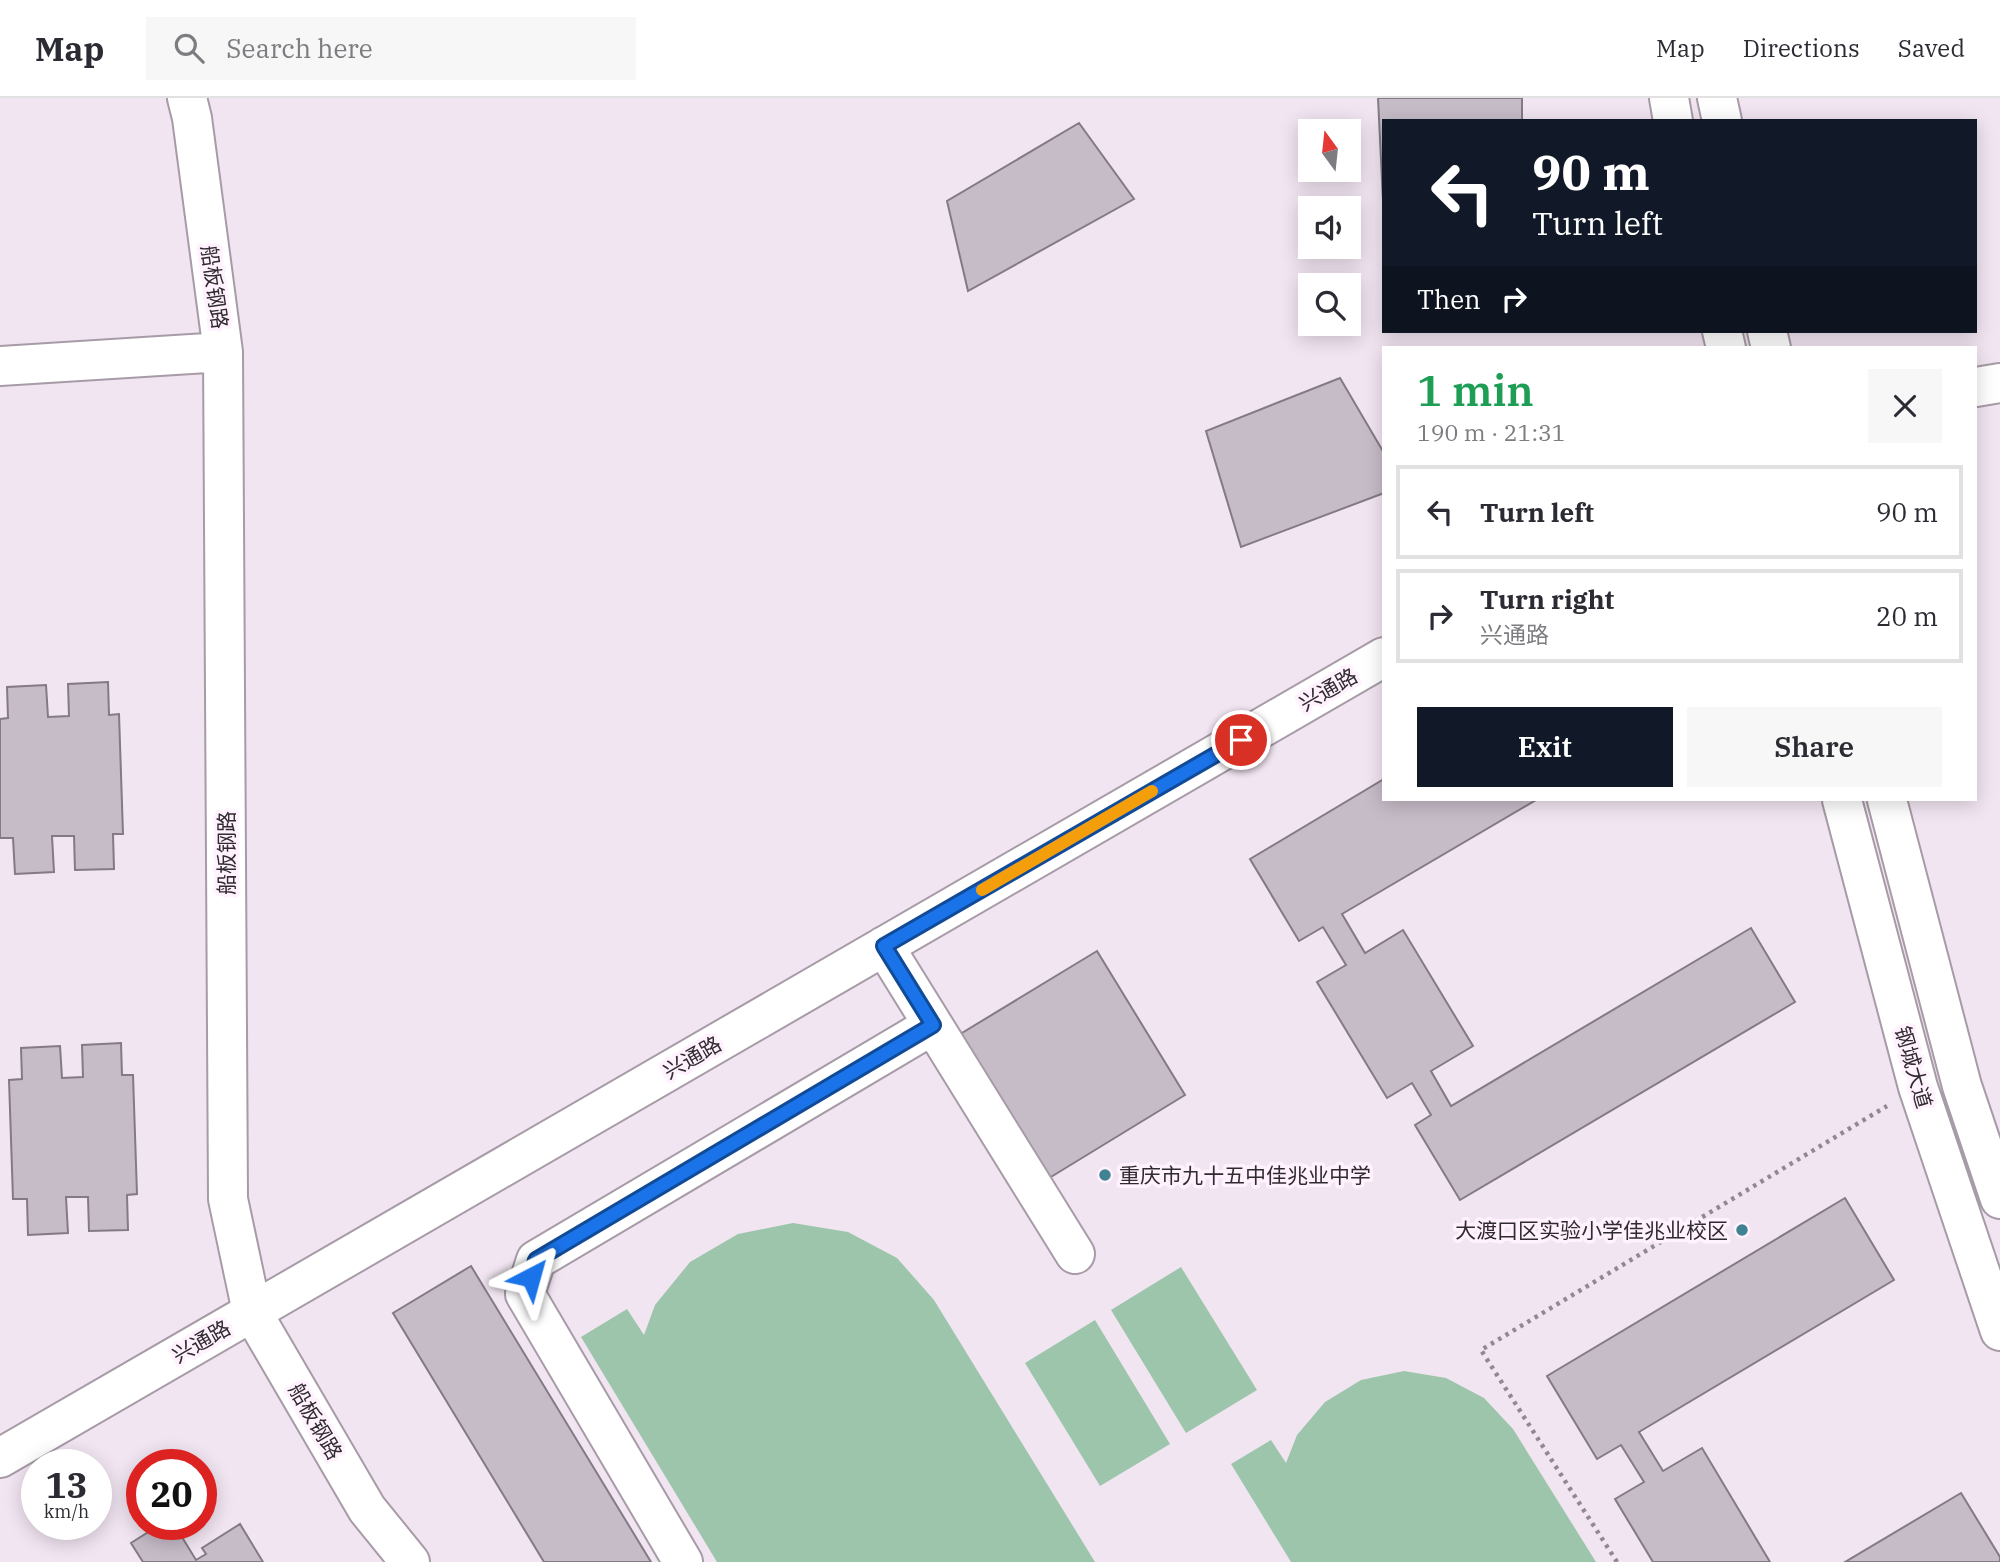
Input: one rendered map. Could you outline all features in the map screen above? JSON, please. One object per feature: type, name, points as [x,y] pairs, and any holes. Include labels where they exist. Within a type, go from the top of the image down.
[{"type":"street","name":"船板钢路","points":[[187,98],[192,117],[223,352],[228,1199],[252,1312],[367,1508],[410,1562]]},
{"type":"street","points":[[1669,98],[1674,119]]},
{"type":"street","points":[[1717,98],[1722,119]]},
{"type":"street","points":[[0,366],[223,352]]},
{"type":"street","points":[[1977,387],[2000,383]]},
{"type":"street","name":"兴通路","points":[[0,1458],[1382,658]]},
{"type":"street","name":"钢城大道","points":[[1842,801],[1918,1087],[2000,1331]]},
{"type":"street","name":"钢城大道","points":[[1887,801],[1962,1086],[2000,1199]]},
{"type":"street","points":[[884,946],[1075,1254]]},
{"type":"street","points":[[683,1562],[525,1294],[536,1260],[933,1025]]},
{"type":"path","points":[[1617,1562],[1481,1350],[1918,1087]]},
{"type":"green space","points":[[793,1223],[848,1232],[897,1258],[934,1300],[1095,1562],[717,1562],[581,1337],[627,1309],[644,1335],[655,1305],[690,1262],[738,1234]]},
{"type":"green space","points":[[1181,1267],[1257,1390],[1186,1433],[1111,1310]]},
{"type":"green space","points":[[1095,1320],[1170,1444],[1100,1486],[1025,1363]]},
{"type":"green space","points":[[1404,1371],[1446,1378],[1484,1398],[1513,1429],[1596,1562],[1291,1562],[1231,1464],[1271,1440],[1286,1463],[1297,1435],[1325,1402],[1361,1380]]},
{"type":"building","points":[[1378,98],[1522,98],[1522,119],[1382,119],[1382,180]]},
{"type":"building","points":[[1079,123],[1134,199],[968,291],[947,201]]},
{"type":"building","points":[[1340,378],[1382,450],[1382,494],[1241,547],[1206,431]]},
{"type":"building","points":[[108,682],[109,715],[119,714],[123,834],[113,834],[114,869],[75,870],[74,836],[52,836],[54,872],[15,874],[13,838],[0,838],[0,719],[8,718],[7,687],[46,685],[48,717],[69,716],[68,684]]},
{"type":"building","points":[[1382,780],[1382,801],[1534,801],[1342,914],[1365,953],[1403,930],[1473,1046],[1431,1071],[1451,1106],[1751,928],[1795,1002],[1460,1200],[1415,1125],[1431,1115],[1412,1083],[1387,1098],[1317,982],[1346,965],[1323,927],[1299,941],[1250,859]]},
{"type":"building","points":[[1097,951],[1185,1095],[1046,1180],[957,1036]]},
{"type":"building","points":[[121,1043],[122,1075],[133,1075],[137,1194],[127,1195],[128,1230],[89,1231],[88,1197],[66,1197],[68,1233],[28,1235],[27,1199],[13,1199],[9,1080],[22,1079],[21,1048],[60,1046],[62,1078],[83,1077],[82,1045]]},
{"type":"building","points":[[1845,1198],[1894,1280],[1639,1432],[1663,1471],[1702,1448],[1770,1562],[1653,1562],[1615,1499],[1644,1482],[1621,1445],[1597,1459],[1547,1376]]},
{"type":"building","points":[[471,1266],[651,1562],[544,1562],[393,1313]]},
{"type":"building","points":[[1961,1493],[2000,1557],[2000,1562],[1845,1562]]},
{"type":"building","points":[[240,1524],[263,1562],[143,1562],[131,1543],[136,1540],[184,1540],[196,1560],[206,1554],[202,1548]]},
{"type":"slow traffic","points":[[982,890],[1152,791]]},
{"type":"place","name":"重庆市九十五中佳兆业中学","points":[[1105,1175]]},
{"type":"place","name":"大渡口区实验小学佳兆业校区","points":[[1742,1230]]},
{"type":"route","points":[[531,1277],[536,1260],[933,1025],[884,946],[1241,740]]}]
